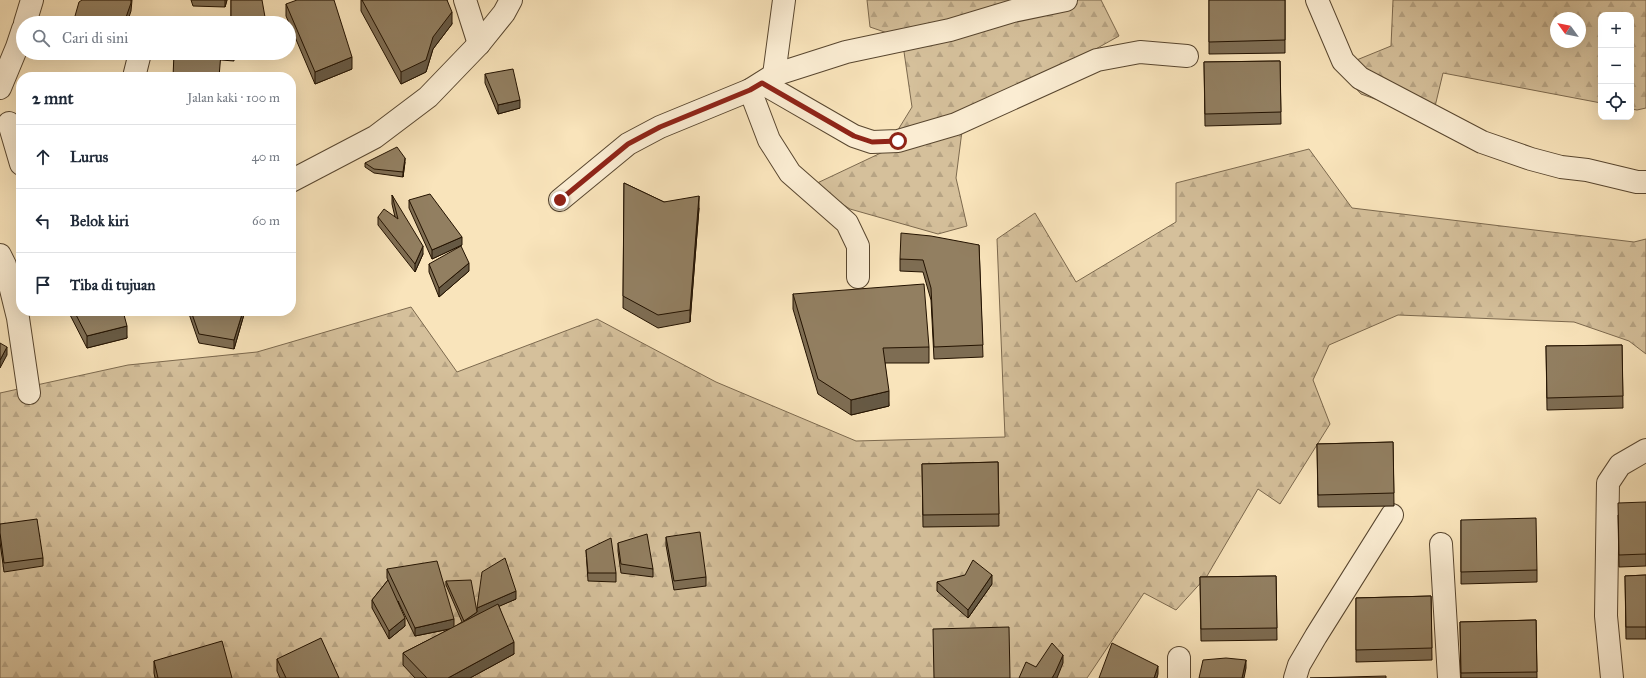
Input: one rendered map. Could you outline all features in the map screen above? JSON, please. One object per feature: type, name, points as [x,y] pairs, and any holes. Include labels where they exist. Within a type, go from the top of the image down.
[{"type":"street","points":[[27,16],[32,0]]},
{"type":"street","points":[[465,0],[479,44]]},
{"type":"street","points":[[296,178],[375,137],[428,97],[479,44],[504,13],[510,0]]},
{"type":"street","points":[[784,0],[762,83],[769,140],[790,173],[847,223],[858,246],[858,277]]},
{"type":"street","points":[[560,200],[628,144],[660,127],[762,83],[846,52],[950,30],[1013,11],[1066,0]]},
{"type":"street","points":[[1317,0],[1344,61],[1360,78],[1482,142],[1531,159],[1561,167],[1587,170],[1637,182],[1646,182]]},
{"type":"street","points":[[0,88],[16,49]]},
{"type":"street","points":[[762,83],[854,136],[872,142],[898,141],[956,124],[1096,60],[1140,52],[1187,56]]},
{"type":"street","points":[[135,72],[138,60]]},
{"type":"street","points":[[10,123],[16,145]]},
{"type":"street","points":[[0,255],[5,265],[16,310]]},
{"type":"street","points":[[18,316],[29,393]]},
{"type":"street","points":[[1612,678],[1606,616],[1608,483],[1620,465],[1646,450]]},
{"type":"street","points":[[1295,678],[1299,665],[1316,636],[1392,515]]},
{"type":"street","points":[[1441,544],[1449,678]]},
{"type":"green space","points":[[867,0],[1101,0],[1119,36],[963,123],[956,178],[967,226],[938,234],[850,209],[813,185],[885,151],[912,107],[902,38],[870,27]]},
{"type":"green space","points":[[1393,0],[1646,0],[1646,108],[1637,110],[1634,110],[1634,12],[1598,12],[1598,102],[1443,73],[1432,119],[1361,94],[1337,68],[1391,46]]},
{"type":"green space","points":[[1309,149],[1352,208],[1634,242],[1646,239],[1646,354],[1629,341],[1574,322],[1398,315],[1329,345],[1313,380],[1330,424],[1280,504],[1258,489],[1207,576],[1176,610],[1144,593],[1087,678],[0,678],[0,393],[128,365],[257,352],[411,307],[457,372],[597,319],[716,382],[856,441],[1005,437],[997,239],[1035,213],[1076,282],[1176,222],[1176,183]]},
{"type":"building","points":[[82,0],[131,0],[126,16],[75,16],[79,2]]},
{"type":"building","points":[[231,0],[262,0],[265,16],[231,16]]},
{"type":"building","points":[[297,0],[334,0],[352,57],[315,72],[296,27],[296,16],[291,16],[286,4]]},
{"type":"building","points":[[362,0],[447,0],[452,12],[433,37],[426,60],[401,72]]},
{"type":"building","points":[[1209,0],[1285,0],[1285,40],[1209,42]]},
{"type":"building","points":[[174,60],[220,60],[219,72],[173,72]]},
{"type":"building","points":[[1280,61],[1281,112],[1205,114],[1204,62]]},
{"type":"building","points":[[513,69],[520,100],[498,105],[485,74]]},
{"type":"building","points":[[397,147],[405,158],[403,172],[374,169],[365,163]]},
{"type":"building","points":[[624,183],[664,202],[699,196],[690,310],[658,315],[623,296]]},
{"type":"building","points":[[430,194],[462,237],[432,250],[409,200]]},
{"type":"building","points":[[392,195],[423,246],[415,264],[378,217],[384,209],[398,219]]},
{"type":"building","points":[[901,233],[931,236],[979,245],[983,345],[934,347],[931,288],[923,260],[900,259]]},
{"type":"building","points":[[461,246],[469,263],[439,288],[429,264]]},
{"type":"building","points":[[924,284],[929,347],[883,348],[889,391],[851,400],[818,379],[793,294]]},
{"type":"building","points":[[77,316],[124,316],[127,326],[87,336]]},
{"type":"building","points":[[193,316],[241,316],[234,340],[199,334]]},
{"type":"building","points":[[0,343],[7,347],[0,360]]},
{"type":"building","points":[[1622,345],[1623,396],[1547,398],[1546,346]]},
{"type":"building","points":[[1393,442],[1394,493],[1318,495],[1317,444]]},
{"type":"building","points":[[998,462],[999,514],[923,515],[922,464]]},
{"type":"building","points":[[1646,502],[1646,554],[1619,555],[1618,503]]},
{"type":"building","points":[[1536,518],[1537,570],[1461,572],[1461,520]]},
{"type":"building","points":[[37,519],[43,558],[4,563],[0,524]]},
{"type":"building","points":[[700,532],[706,577],[674,581],[666,537]]},
{"type":"building","points":[[647,534],[653,569],[621,564],[618,543]]},
{"type":"building","points":[[611,538],[616,573],[588,573],[586,550]]},
{"type":"building","points":[[505,558],[516,591],[477,608],[482,572]]},
{"type":"building","points":[[973,560],[992,575],[968,610],[937,582],[965,575]]},
{"type":"building","points":[[437,561],[454,619],[415,628],[387,569]]},
{"type":"building","points":[[1646,575],[1646,627],[1626,627],[1625,576]]},
{"type":"building","points":[[1276,576],[1277,628],[1201,629],[1200,577]]},
{"type":"building","points":[[388,580],[405,618],[389,631],[372,600]]},
{"type":"building","points":[[471,580],[477,612],[464,621],[446,581]]},
{"type":"building","points":[[1431,596],[1432,648],[1356,650],[1356,598]]},
{"type":"building","points":[[498,604],[514,642],[448,678],[427,678],[403,653]]},
{"type":"building","points":[[1536,620],[1537,672],[1461,673],[1460,622]]},
{"type":"building","points":[[1009,627],[1010,678],[934,678],[933,629]]},
{"type":"building","points":[[321,638],[339,678],[286,678],[277,659]]},
{"type":"building","points":[[222,641],[232,678],[158,678],[154,661]]},
{"type":"building","points":[[1052,643],[1063,655],[1052,678],[1019,678],[1026,662],[1036,667]]},
{"type":"building","points":[[1112,643],[1158,666],[1154,678],[1099,678]]},
{"type":"building","points":[[1226,658],[1246,660],[1242,678],[1199,678],[1203,660]]},
{"type":"building","points":[[1386,676],[1386,678],[1310,678]]},
{"type":"route","points":[[560,200],[628,144],[660,127],[750,90],[762,83],[854,136],[872,142],[898,141]]}]
